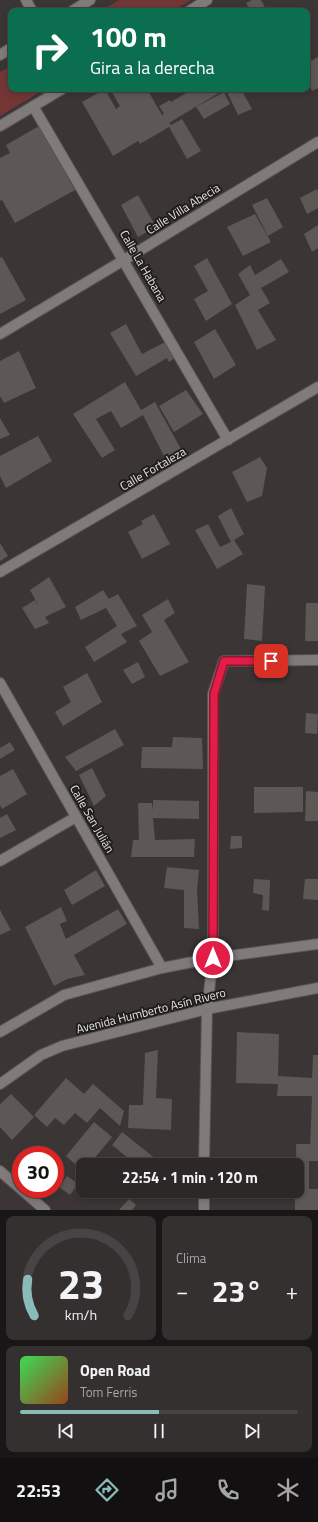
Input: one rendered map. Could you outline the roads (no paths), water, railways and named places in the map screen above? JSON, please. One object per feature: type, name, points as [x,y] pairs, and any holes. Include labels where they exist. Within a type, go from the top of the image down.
[{"type":"street","points":[[77,8],[90,0]]},
{"type":"street","points":[[194,8],[207,0]]},
{"type":"street","points":[[0,126],[57,92]]},
{"type":"street","name":"Calle La Habana","points":[[34,106],[228,440]]},
{"type":"street","name":"Calle Villa Abecia","points":[[0,334],[318,142]]},
{"type":"street","name":"Calle Fortaleza","points":[[0,572],[318,387]]},
{"type":"street","points":[[204,1158],[207,1009],[213,958],[214,694],[224,661],[318,660]]},
{"type":"street","name":"Calle San Julián","points":[[0,683],[162,968]]},
{"type":"street","points":[[0,861],[76,817]]},
{"type":"street","points":[[0,1032],[64,995],[162,968],[213,958],[318,944]]},
{"type":"street","name":"Avenida Humberto Asín Rivero","points":[[0,1084],[41,1055],[62,1046],[207,1009],[318,988]]},
{"type":"street","points":[[0,1171],[45,1210]]},
{"type":"street","points":[[204,1198],[204,1210]]}]
